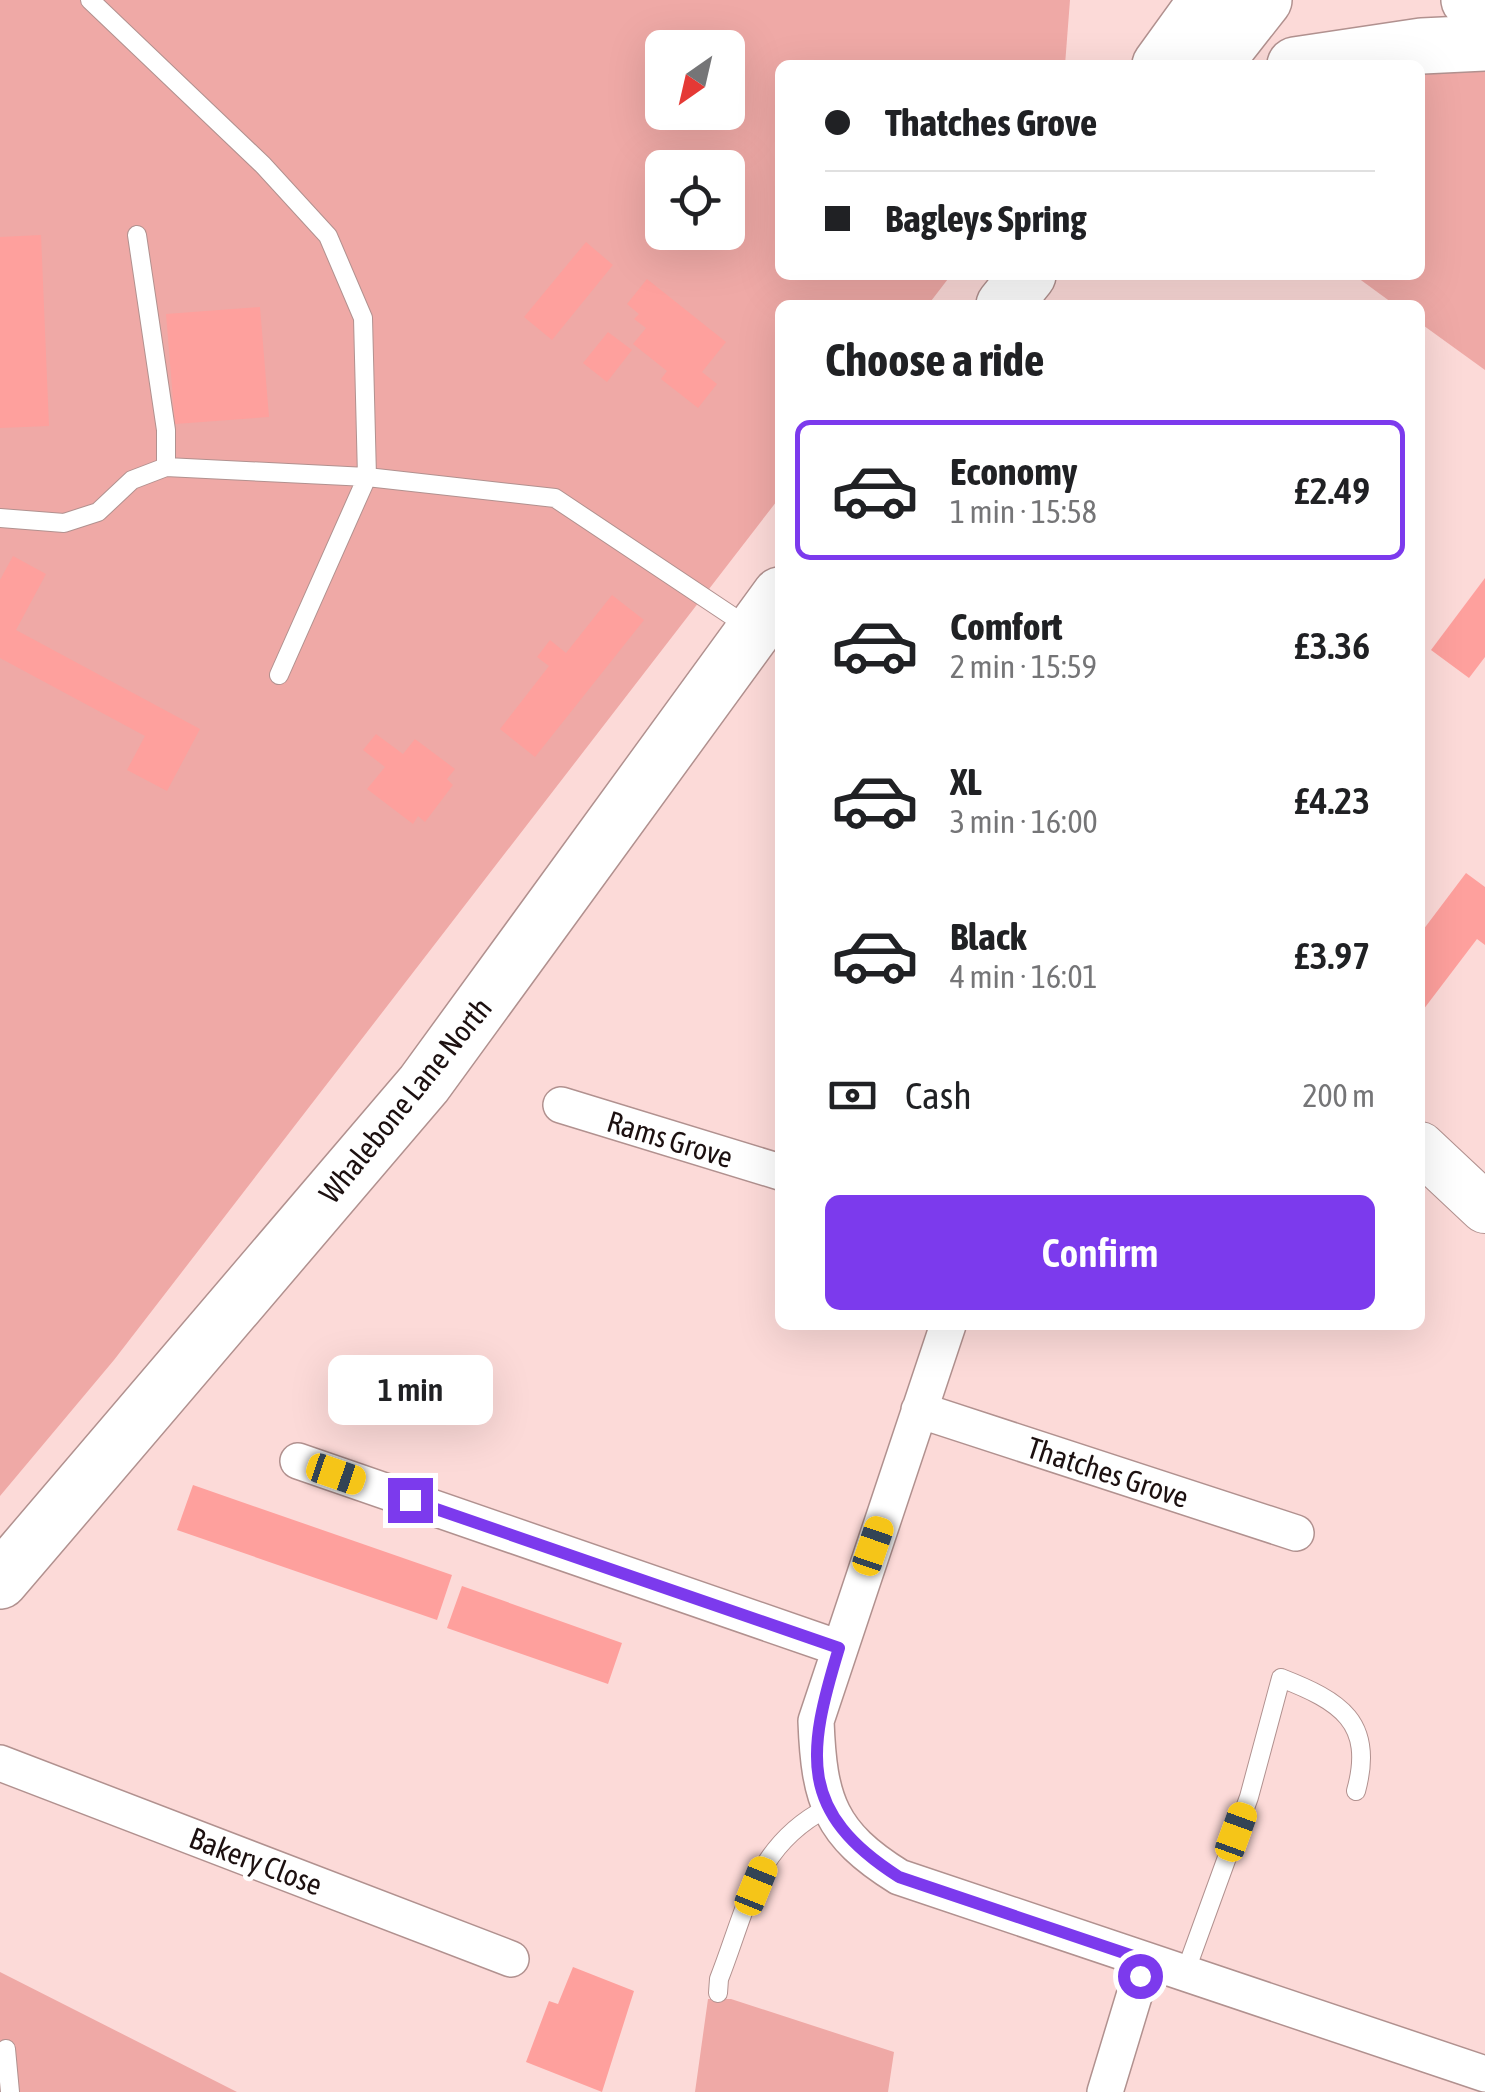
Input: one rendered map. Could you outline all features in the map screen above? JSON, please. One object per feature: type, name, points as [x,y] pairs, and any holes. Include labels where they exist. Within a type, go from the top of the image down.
[{"type":"main road","points":[[1159,60],[1166,0]]},
{"type":"main road","points":[[1162,60],[1207,0]]},
{"type":"main road","points":[[1217,60],[1264,0]]},
{"type":"main road","points":[[1469,0],[1485,12]]},
{"type":"main road","points":[[1329,60],[1453,42],[1485,44]]},
{"type":"main road","points":[[1008,300],[1024,280]]},
{"type":"main road","name":"Whalebone Lane North","points":[[0,1581],[424,1084],[772,625]]},
{"type":"street","name":"Rams Grove","points":[[561,1105],[775,1170]]},
{"type":"street","points":[[1425,1152],[1485,1208]]},
{"type":"street","points":[[946,1330],[816,1722],[818,1762],[827,1808],[864,1856],[899,1877],[1485,2074]]},
{"type":"street","name":"Thatches Grove","points":[[919,1410],[1296,1534]]},
{"type":"street","points":[[298,1461],[839,1648]]},
{"type":"street","name":"Bakery Close","points":[[0,1763],[511,1959]]},
{"type":"street","points":[[1105,2092],[1145,1960]]},
{"type":"lane","points":[[90,0],[264,164],[328,236],[363,318],[367,477],[279,675]]},
{"type":"lane","points":[[138,235],[166,430],[166,467]]},
{"type":"lane","points":[[0,518],[64,523],[98,512],[132,480],[166,467],[367,477],[554,498],[772,625]]},
{"type":"lane","points":[[1185,1973],[1249,1797],[1281,1678],[1326,1696],[1346,1712],[1362,1742],[1364,1764],[1356,1791]]},
{"type":"lane","points":[[718,1993],[768,1855],[784,1836],[827,1808]]},
{"type":"lane","points":[[6,2049],[10,2092]]},
{"type":"shaded area","points":[[0,0],[1070,0],[1065,60],[775,60],[775,280],[947,280],[932,300],[775,300],[775,503],[114,1360],[0,1496]]},
{"type":"shaded area","points":[[1425,65],[1485,69],[1485,370],[1425,327],[1425,300],[1388,300],[1361,280],[1425,280]]},
{"type":"shaded area","points":[[0,1972],[237,2092],[0,2092]]},
{"type":"shaded area","points":[[708,1999],[731,1999],[894,2052],[888,2092],[695,2092]]},
{"type":"building","points":[[41,235],[49,426],[0,428],[0,237]]},
{"type":"building","points":[[586,242],[613,265],[552,340],[524,317]]},
{"type":"building","points":[[647,279],[726,342],[702,372],[717,384],[698,408],[661,379],[667,371],[633,344],[646,328],[634,319],[639,314],[627,304]]},
{"type":"building","points":[[260,307],[269,417],[175,424],[166,314]]},
{"type":"building","points":[[608,332],[632,350],[607,382],[583,363]]},
{"type":"building","points":[[13,556],[46,574],[16,630],[200,729],[167,791],[127,770],[145,736],[0,658],[0,580]]},
{"type":"building","points":[[1485,578],[1485,657],[1469,678],[1431,650]]},
{"type":"building","points":[[612,595],[644,620],[535,757],[500,729],[549,666],[537,657],[550,640],[566,653]]},
{"type":"building","points":[[376,734],[403,754],[415,739],[455,769],[447,779],[453,785],[425,822],[418,816],[413,824],[367,789],[385,767],[363,750]]},
{"type":"building","points":[[1466,873],[1485,887],[1485,945],[1477,939],[1425,1007],[1425,927]]},
{"type":"building","points":[[193,1485],[452,1575],[437,1620],[177,1530]]},
{"type":"building","points":[[462,1586],[622,1643],[608,1684],[447,1628]]},
{"type":"building","points":[[573,1967],[634,1991],[602,2092],[526,2062],[549,2001],[558,2004]]},
{"type":"route","points":[[410,1500],[839,1648],[816,1722],[818,1762],[827,1808],[864,1856],[899,1877],[1145,1960],[1140,1976]]}]
